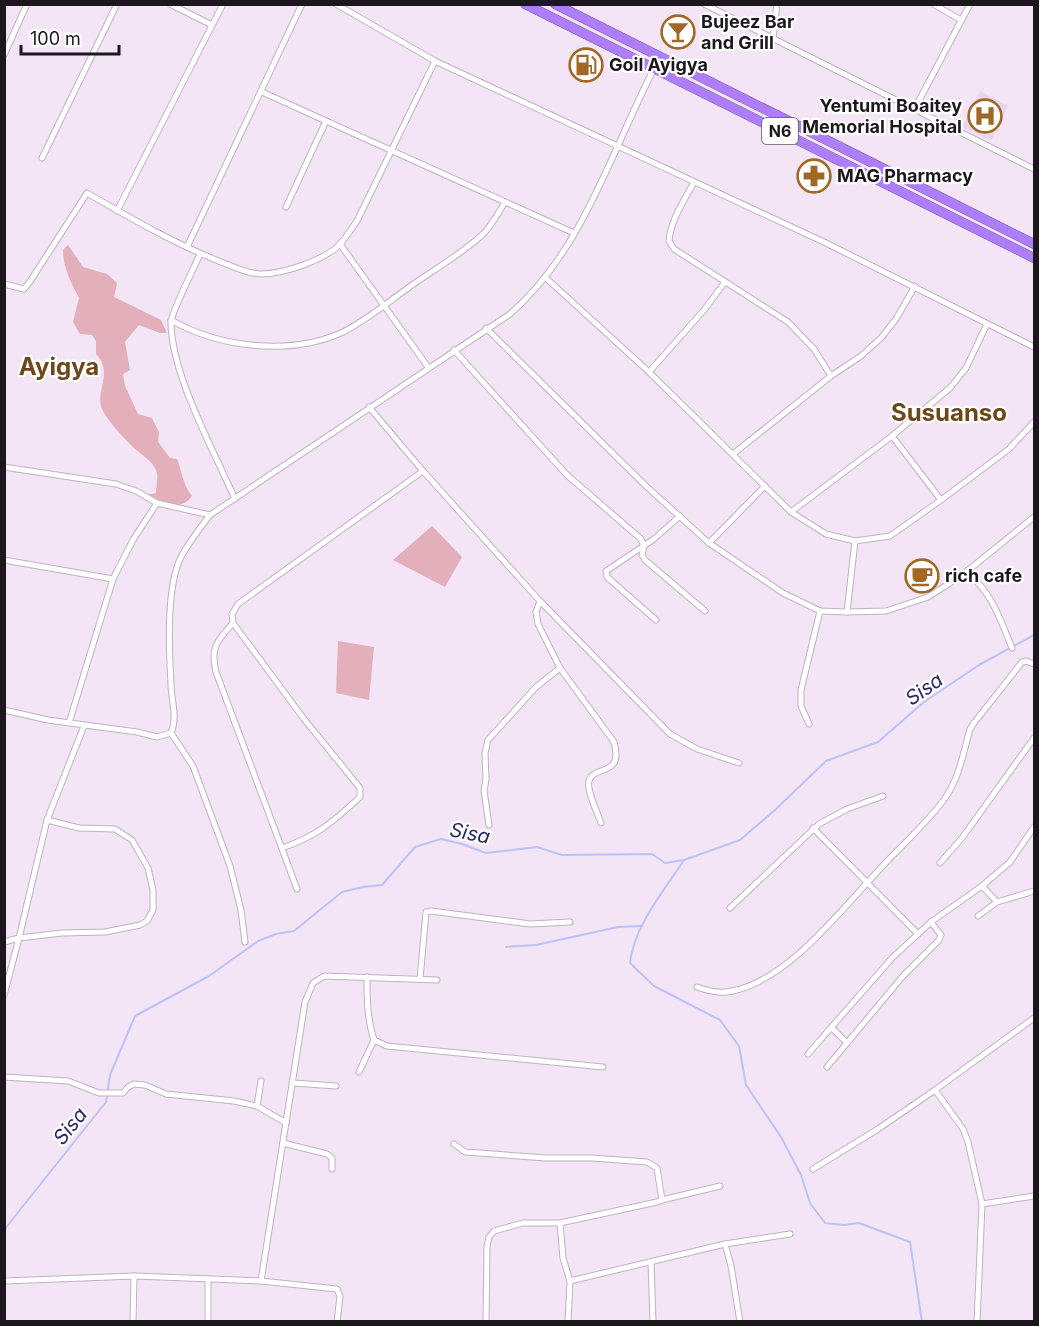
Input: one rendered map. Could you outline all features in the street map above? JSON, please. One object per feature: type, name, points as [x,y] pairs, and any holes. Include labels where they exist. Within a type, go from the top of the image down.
[{"type":"highway","name":"N6","points":[[525,4],[1035,258]]},
{"type":"highway","name":"N6","points":[[555,4],[1035,244]]},
{"type":"street","points":[[4,55],[27,4]]},
{"type":"street","points":[[42,158],[117,4]]},
{"type":"street","points":[[170,4],[212,25]]},
{"type":"street","points":[[117,211],[223,4]]},
{"type":"street","points":[[187,247],[302,4]]},
{"type":"street","points":[[336,4],[435,61],[915,286],[1035,347]]},
{"type":"street","points":[[704,4],[1035,169]]},
{"type":"street","points":[[773,39],[777,4]]},
{"type":"street","points":[[933,4],[961,20]]},
{"type":"street","points":[[914,110],[970,4]]},
{"type":"street","points":[[4,710],[84,726],[126,730],[157,738],[171,733],[175,725],[175,713],[171,697],[169,637],[175,575],[180,558],[210,515],[510,314],[534,291],[546,278],[574,233],[619,146],[660,57]]},
{"type":"street","points":[[4,284],[24,289],[87,193],[200,254],[247,271],[260,274],[276,272],[304,265],[331,252],[357,221],[435,61]]},
{"type":"street","points":[[262,92],[574,233]]},
{"type":"street","points":[[286,207],[326,121]]},
{"type":"street","points":[[694,182],[676,215],[669,241],[674,249],[788,322],[814,349],[831,376]]},
{"type":"street","points":[[171,320],[209,337],[246,345],[282,347],[342,332],[384,305],[484,233],[506,202]]},
{"type":"street","points":[[340,244],[428,367]]},
{"type":"street","points":[[200,254],[171,320],[175,352],[184,383],[235,499]]},
{"type":"street","points":[[546,278],[649,372],[790,512],[826,534],[855,541],[890,536],[1009,449],[1035,422]]},
{"type":"street","points":[[649,372],[704,310],[725,282]]},
{"type":"street","points":[[733,454],[831,376],[861,356],[881,338],[896,319],[915,286]]},
{"type":"street","points":[[790,512],[892,436],[950,388],[966,368],[987,324]]},
{"type":"street","points":[[486,328],[638,478],[709,543],[783,592],[820,611],[886,611],[928,597],[966,572],[1035,517]]},
{"type":"street","points":[[454,350],[567,475],[641,539],[644,546],[642,555],[645,560],[705,611]]},
{"type":"street","points":[[369,407],[423,471],[540,601],[670,734],[690,746],[739,763]]},
{"type":"street","points":[[892,436],[941,500]]},
{"type":"street","points":[[4,467],[116,484],[136,491],[157,503],[210,515]]},
{"type":"street","points":[[282,849],[307,839],[330,825],[362,792],[304,719],[233,623],[232,614],[238,604],[423,471]]},
{"type":"street","points":[[709,543],[765,486]]},
{"type":"street","points":[[69,723],[113,579],[157,503]]},
{"type":"street","points":[[656,620],[633,602],[606,574],[608,568],[644,546],[680,516]]},
{"type":"street","points":[[847,612],[855,541]]},
{"type":"street","points":[[4,560],[113,579]]},
{"type":"street","points":[[966,572],[984,590],[999,613],[1012,648]]},
{"type":"street","points":[[540,601],[536,612],[538,624],[560,668],[614,742],[617,753],[615,761],[610,767],[592,776],[589,780],[589,787],[601,823]]},
{"type":"street","points":[[809,724],[801,706],[801,690],[820,611]]},
{"type":"street","points":[[233,623],[213,649],[216,672],[297,890]]},
{"type":"street","points":[[697,987],[712,992],[733,991],[762,980],[788,964],[944,801],[958,775],[970,729],[1022,662],[1035,664]]},
{"type":"street","points":[[489,825],[484,790],[485,753],[488,740],[536,687],[560,668]]},
{"type":"street","points":[[4,995],[47,820],[84,726]]},
{"type":"street","points":[[171,733],[193,766],[230,866],[241,910],[245,942]]},
{"type":"street","points":[[940,863],[962,838],[1035,738]]},
{"type":"street","points":[[730,909],[813,828],[832,815],[883,796]]},
{"type":"street","points":[[4,942],[19,938],[62,933],[105,932],[140,926],[147,921],[153,910],[153,890],[148,868],[132,840],[115,829],[79,828],[47,820]]},
{"type":"street","points":[[808,1054],[892,958],[931,922],[1010,862],[1035,827]]},
{"type":"street","points":[[813,828],[918,934]]},
{"type":"street","points":[[982,885],[997,902]]},
{"type":"street","points":[[978,916],[997,902],[1035,891]]},
{"type":"street","points":[[420,979],[426,912],[530,924],[570,922]]},
{"type":"street","points":[[827,1066],[903,976],[939,940],[941,935],[931,922]]},
{"type":"street","points":[[261,1281],[305,1002],[313,983],[324,976],[437,980]]},
{"type":"street","points":[[359,1072],[374,1040],[368,1020],[367,977]]},
{"type":"street","points":[[813,1169],[878,1129],[1035,1018]]},
{"type":"street","points":[[832,1028],[847,1043]]},
{"type":"street","points":[[374,1040],[387,1046],[603,1067]]},
{"type":"street","points":[[4,1077],[68,1081],[99,1093],[113,1094],[123,1093],[134,1084],[145,1084],[166,1094],[234,1101],[257,1106],[286,1123]]},
{"type":"street","points":[[257,1106],[261,1081]]},
{"type":"street","points":[[293,1083],[336,1086]]},
{"type":"street","points":[[935,1090],[963,1129],[982,1204],[977,1322]]},
{"type":"street","points":[[283,1143],[327,1154],[332,1158],[332,1170]]},
{"type":"street","points":[[454,1144],[465,1152],[647,1162],[657,1168],[662,1200]]},
{"type":"street","points":[[486,1322],[489,1237],[494,1231],[523,1223],[560,1223],[720,1186]]},
{"type":"street","points":[[982,1204],[1035,1196]]},
{"type":"street","points":[[560,1223],[563,1258],[570,1281],[568,1322]]},
{"type":"street","points":[[570,1281],[724,1244],[790,1233]]},
{"type":"street","points":[[724,1244],[731,1266],[740,1322]]},
{"type":"street","points":[[651,1262],[653,1322]]},
{"type":"street","points":[[4,1281],[134,1276],[261,1281],[337,1289],[340,1296],[336,1322]]},
{"type":"street","points":[[133,1322],[134,1276]]},
{"type":"street","points":[[207,1322],[208,1280]]},
{"type":"shaded area","name":"Yentumi Boaitey Memorial Hospital","points":[[980,91],[1008,106],[991,141],[962,127]]},
{"type":"shaded area","points":[[68,245],[83,267],[107,274],[117,283],[114,297],[161,320],[167,333],[160,333],[139,325],[125,342],[130,370],[123,374],[125,386],[138,414],[152,418],[159,432],[158,442],[170,458],[177,459],[192,496],[182,504],[170,505],[146,495],[156,493],[156,470],[119,433],[103,411],[100,397],[104,369],[96,354],[96,341],[92,335],[80,334],[73,322],[79,298],[64,263],[63,250]]},
{"type":"shaded area","points":[[432,526],[462,557],[445,587],[393,560]]},
{"type":"shaded area","points":[[338,641],[374,647],[369,700],[336,693]]},
{"type":"waterway","name":"Sisa","points":[[4,1230],[106,1102],[110,1075],[135,1016],[209,976],[258,941],[276,934],[294,931],[342,892],[382,885],[415,847],[441,839],[486,853],[537,847],[562,855],[652,854],[665,863],[684,860],[740,840],[826,761],[878,742],[924,702],[979,665],[1034,635]]},
{"type":"waterway","points":[[684,860],[644,922],[637,936],[630,963],[654,986],[720,1020],[739,1046],[746,1085],[781,1137],[801,1175],[810,1203],[825,1223],[844,1225],[859,1223],[910,1242],[922,1322]]},
{"type":"waterway","points":[[506,947],[536,945],[618,927],[642,926]]},
{"type":"place","name":"Bujeez Bar and Grill","points":[[678,32]]},
{"type":"place","name":"Goil Ayigya","points":[[586,65]]},
{"type":"place","name":"Yentumi Boaitey Memorial Hospital","points":[[985,116]]},
{"type":"place","name":"MAG Pharmacy","points":[[814,176]]},
{"type":"place","name":"rich cafe","points":[[922,576]]},
{"type":"district","name":"Ayigya","points":[[59,367]]},
{"type":"district","name":"Susuanso","points":[[949,413]]}]
